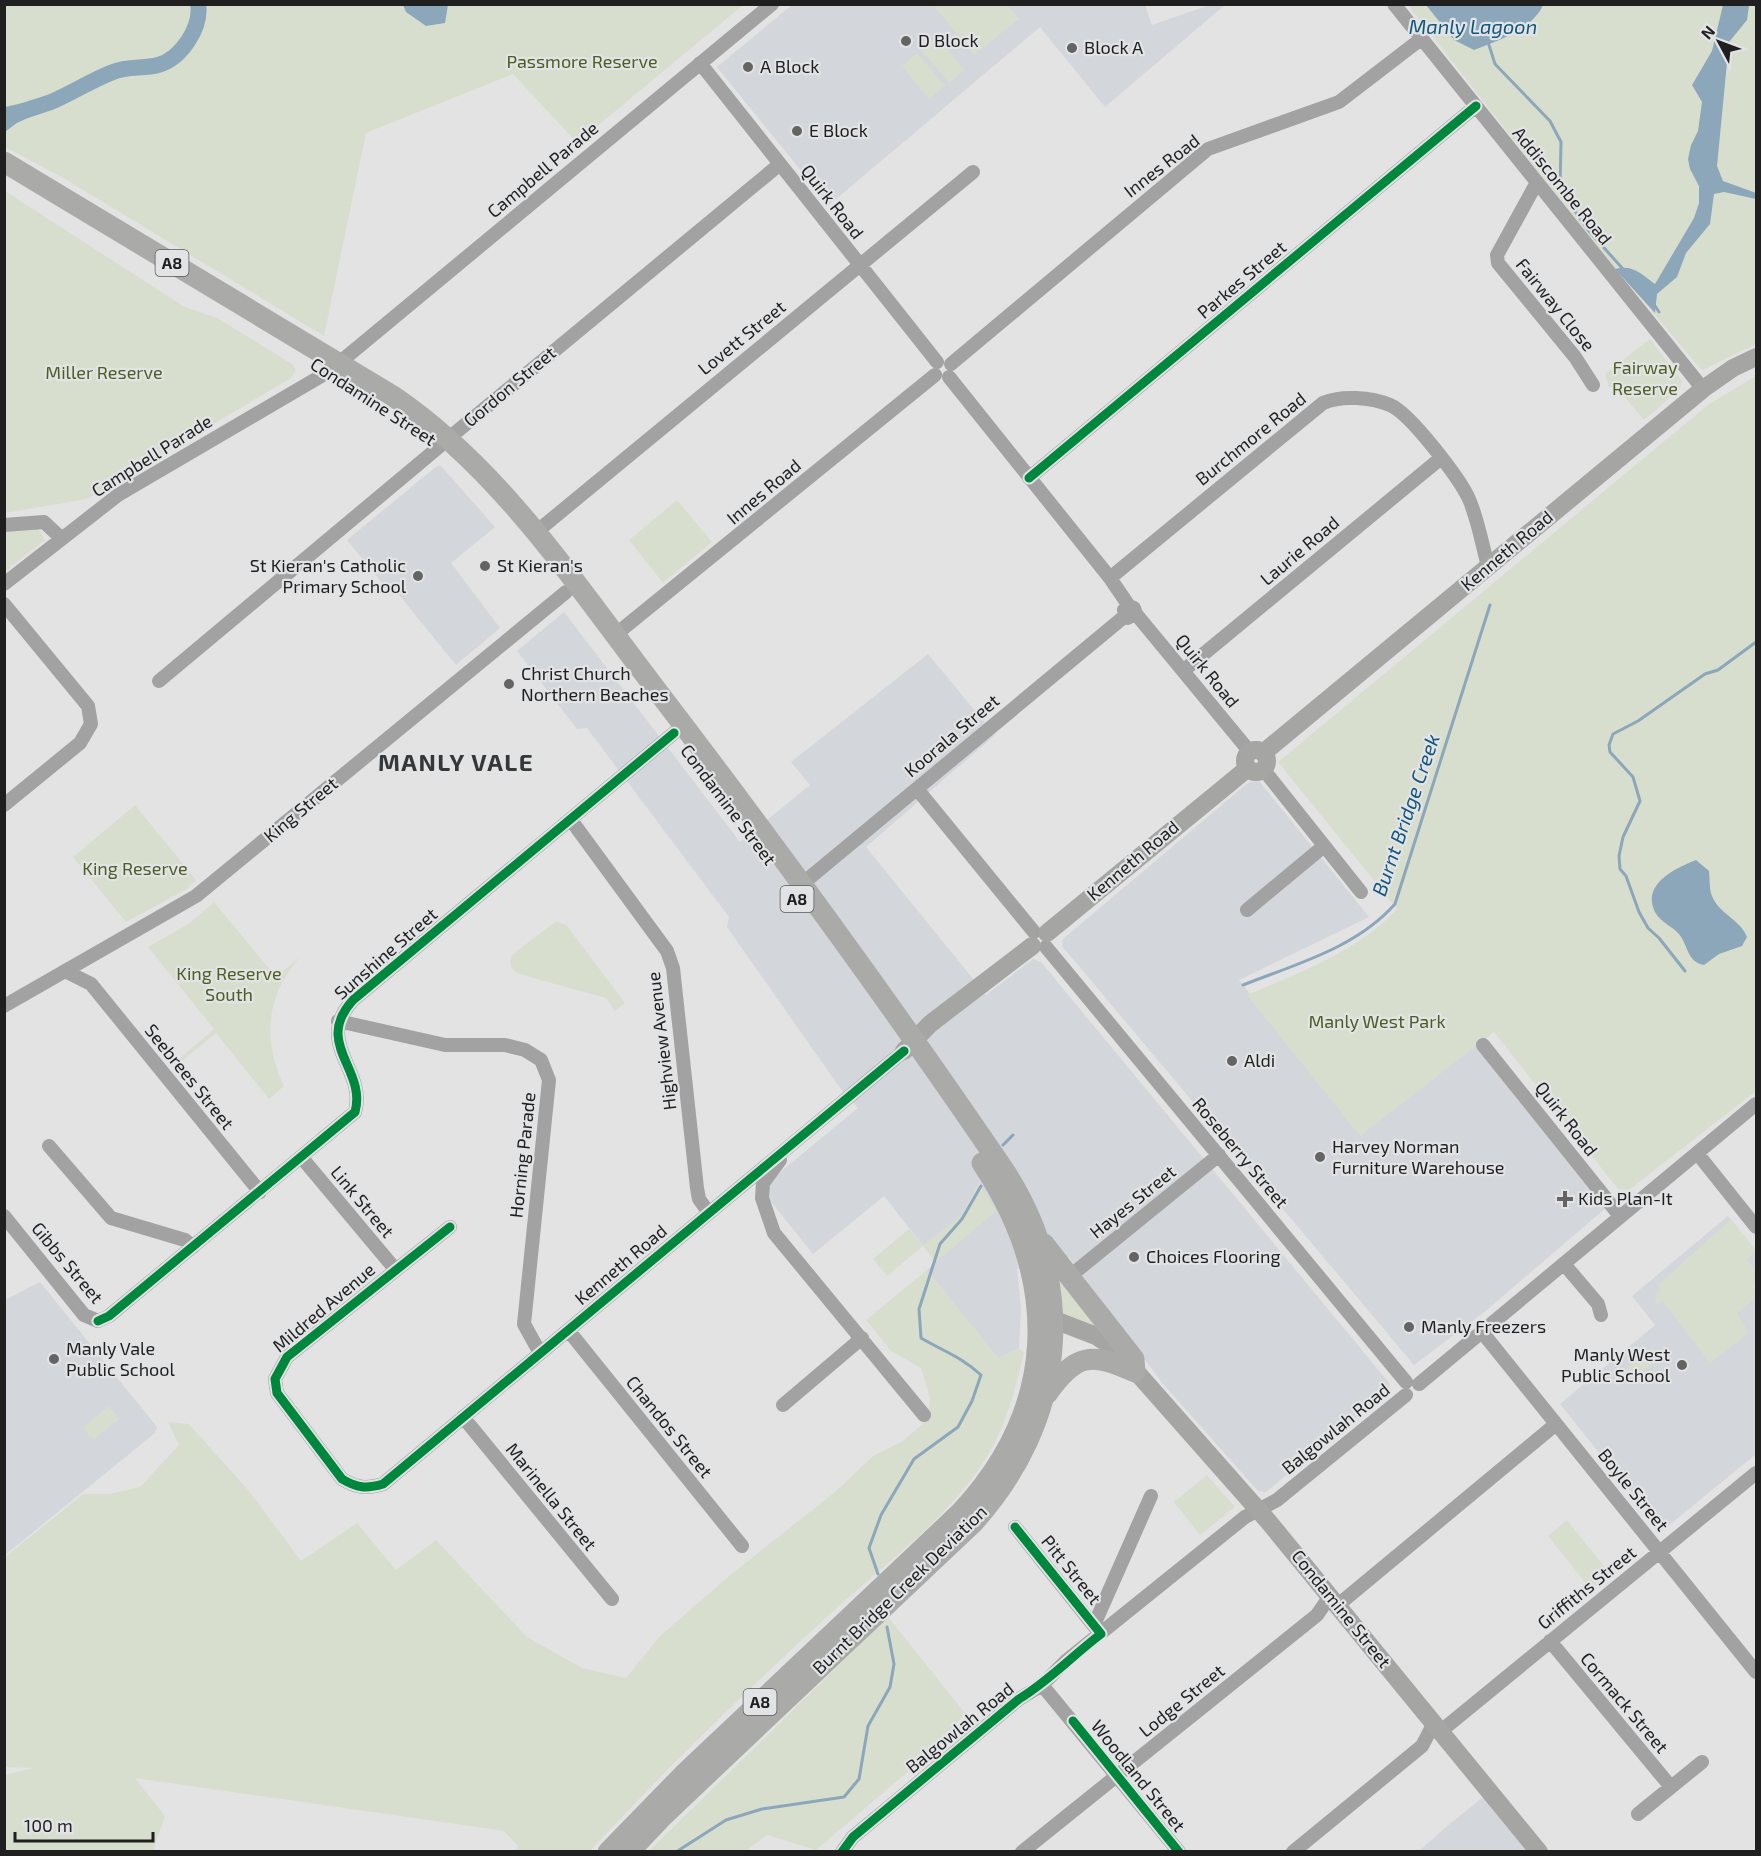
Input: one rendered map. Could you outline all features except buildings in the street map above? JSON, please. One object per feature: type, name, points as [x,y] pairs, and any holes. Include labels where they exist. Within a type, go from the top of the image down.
[{"type":"highway","name":"Condamine Street","points":[[4,162],[334,368]]},
{"type":"highway","name":"Condamine Street","points":[[4,176],[334,368],[402,402],[535,533],[674,733],[909,1047],[989,1160],[1020,1195],[1037,1233]]},
{"type":"highway","name":"Condamine Street","points":[[445,442],[478,485],[615,636],[802,884],[909,1047]]},
{"type":"highway","name":"Condamine Street","points":[[989,1160],[1024,1242],[1048,1324]]},
{"type":"highway","points":[[1037,1233],[1134,1359],[1135,1372]]},
{"type":"highway","name":"Burnt Bridge Creek Deviation","points":[[629,1851],[663,1816],[974,1522],[994,1499],[1014,1470],[1034,1430],[1044,1399],[1052,1356],[1048,1324],[1048,1275],[1037,1233]]},
{"type":"highway","name":"Burnt Bridge Creek Deviation","points":[[608,1851],[683,1775],[942,1531],[982,1489],[1003,1457],[1023,1416],[1048,1324]]},
{"type":"highway","points":[[1044,1399],[1068,1366],[1082,1359],[1108,1359],[1135,1372]]},
{"type":"main road","name":"Kenneth Road","points":[[909,1047],[930,1024],[1040,939],[1703,388],[1733,368],[1756,357]]},
{"type":"main road","name":"Condamine Street","points":[[1048,1324],[1114,1357],[1135,1372],[1258,1510],[1334,1600],[1539,1851]]},
{"type":"street","name":"Campbell Parade","points":[[4,584],[118,495],[334,368],[772,4]]},
{"type":"street","name":"Addiscombe Road","points":[[1394,4],[1536,184],[1703,388]]},
{"type":"street","name":"Innes Road","points":[[615,636],[943,369],[1208,149],[1339,102],[1421,39]]},
{"type":"street","name":"Quirk Road","points":[[700,63],[858,265],[1110,578],[1130,612],[1183,671],[1361,892]]},
{"type":"street","name":"Parkes Street","points":[[1029,478],[1476,106]]},
{"type":"street","name":"Gordon Street","points":[[159,681],[780,164]]},
{"type":"street","name":"Lovett Street","points":[[535,533],[973,172]]},
{"type":"street","name":"Fairway Close","points":[[1536,184],[1497,255],[1498,263],[1575,357],[1593,385]]},
{"type":"street","name":"Burchmore Road","points":[[1110,578],[1323,403],[1334,398],[1389,404],[1402,412],[1461,484],[1470,501],[1488,566]]},
{"type":"street","name":"Laurie Road","points":[[1183,671],[1440,458]]},
{"type":"street","points":[[4,525],[44,522],[61,538]]},
{"type":"street","name":"King Street","points":[[4,1006],[196,896],[572,588]]},
{"type":"street","points":[[4,604],[88,706],[91,724],[80,743],[4,805]]},
{"type":"street","name":"Koorala Street","points":[[802,884],[1130,612]]},
{"type":"street","name":"Sunshine Street","points":[[100,1326],[109,1316],[349,1119],[357,1104],[356,1093],[338,1043],[338,1022],[353,1000],[674,733]]},
{"type":"street","name":"Roseberry Street","points":[[917,789],[1410,1387]]},
{"type":"street","name":"Highview Avenue","points":[[571,820],[667,951],[673,968],[697,1188],[699,1199],[709,1214]]},
{"type":"street","points":[[1247,910],[1324,846]]},
{"type":"street","points":[[88,957],[91,984]]},
{"type":"street","name":"Seebrees Street","points":[[65,971],[91,984],[260,1192]]},
{"type":"street","name":"Horning Parade","points":[[338,1022],[445,1045],[516,1047],[534,1054],[541,1060],[549,1080],[524,1324],[540,1353]]},
{"type":"street","name":"Quirk Road","points":[[1483,1045],[1620,1216]]},
{"type":"street","name":"Kenneth Road","points":[[353,1486],[368,1488],[383,1484],[909,1047]]},
{"type":"street","name":"Balgowlah Road","points":[[842,1851],[853,1837],[1019,1699],[1042,1685],[1097,1630],[1242,1519],[1277,1500],[1410,1387],[1482,1332],[1756,1104]]},
{"type":"street","points":[[50,1146],[111,1218],[185,1240],[193,1247]]},
{"type":"street","points":[[786,1150],[763,1184],[762,1198],[774,1233],[924,1414]]},
{"type":"street","points":[[1696,1153],[1756,1225]]},
{"type":"street","name":"Hayes Street","points":[[1069,1277],[1219,1155]]},
{"type":"street","name":"Link Street","points":[[302,1158],[395,1269]]},
{"type":"street","name":"Gibbs Street","points":[[4,1216],[84,1315],[100,1326]]},
{"type":"street","name":"Mildred Avenue","points":[[353,1486],[342,1479],[277,1393],[274,1379],[287,1357],[450,1227]]},
{"type":"street","points":[[1564,1264],[1598,1304],[1601,1315]]},
{"type":"street","name":"Chandos Street","points":[[568,1330],[742,1546]]},
{"type":"street","name":"Boyle Street","points":[[1482,1332],[1756,1672]]},
{"type":"street","points":[[783,1405],[861,1338]]},
{"type":"street","name":"Marinella Street","points":[[463,1417],[612,1599]]},
{"type":"street","name":"Lodge Street","points":[[1022,1851],[1556,1424]]},
{"type":"street","name":"Griffiths Street","points":[[1293,1851],[1422,1746],[1437,1727],[1550,1641],[1756,1473]]},
{"type":"street","points":[[1097,1630],[1151,1496]]},
{"type":"street","name":"Pitt Street","points":[[1015,1527],[1097,1630]]},
{"type":"street","name":"Cormack Street","points":[[1550,1641],[1671,1787]]},
{"type":"street","name":"Woodland Street","points":[[1042,1685],[1179,1851]]},
{"type":"street","points":[[1638,1814],[1702,1762]]},
{"type":"shaded area","points":[[792,5],[1145,5],[1152,25],[1210,5],[1225,5],[1105,107],[1040,27],[829,205],[717,67]]},
{"type":"shaded area","name":"St Kieran's Catholic Primary School","points":[[437,466],[441,466],[495,527],[451,563],[500,628],[456,665],[395,590],[390,593],[347,540]]},
{"type":"shaded area","points":[[564,612],[740,842],[810,785],[791,762],[928,654],[995,735],[866,847],[986,995],[1033,959],[1041,962],[1390,1384],[1388,1391],[1266,1492],[1258,1491],[1163,1384],[1069,1257],[1017,1269],[1021,1308],[1019,1349],[998,1358],[927,1270],[936,1262],[884,1196],[813,1254],[764,1193],[767,1183],[858,1108],[840,1088],[727,927],[729,917],[587,728],[577,729],[517,651]]},
{"type":"shaded area","points":[[1259,781],[1369,917],[1239,980],[1360,1135],[1477,1045],[1607,1207],[1483,1313],[1414,1365],[1062,946],[1063,939],[1249,782]]},
{"type":"shaded area","name":"Manly West Public School","points":[[1728,1216],[1756,1251],[1756,1454],[1662,1531],[1560,1404],[1655,1325],[1632,1296]]},
{"type":"shaded area","name":"Manly Vale Public School","points":[[40,1282],[157,1427],[155,1433],[5,1555],[5,1300]]},
{"type":"shaded area","points":[[1483,1797],[1528,1852],[1418,1852],[1446,1827]]},
{"type":"green space","name":"Passmore Reserve","points":[[403,4],[406,12],[444,23],[448,5],[743,5],[577,143],[513,74],[366,133],[324,336],[65,179],[5,147],[5,5]]},
{"type":"green space","points":[[933,5],[1007,5],[1019,19],[974,55]]},
{"type":"green space","points":[[1408,5],[1426,5],[1454,40],[1474,50],[1523,27],[1531,21],[1543,5],[1756,5],[1756,344],[1703,370],[1700,368],[1601,252]]},
{"type":"green space","points":[[937,36],[964,70],[949,83],[921,50]]},
{"type":"green space","points":[[917,53],[945,86],[929,99],[902,66]]},
{"type":"green space","name":"Miller Reserve","points":[[5,191],[183,306],[219,319],[292,364],[296,370],[291,378],[87,499],[5,513]]},
{"type":"green space","name":"Fairway Reserve","points":[[1650,339],[1682,381],[1680,389],[1644,420],[1617,388],[1609,387],[1605,374]]},
{"type":"green space","name":"Manly West Park","points":[[1756,376],[1756,1091],[1629,1190],[1618,1189],[1494,1032],[1360,1136],[1247,995],[1327,960],[1364,937],[1397,909],[1278,762],[1709,404]]},
{"type":"green space","points":[[677,500],[712,542],[663,583],[629,540]]},
{"type":"green space","points":[[36,525],[45,540],[5,572],[5,530]]},
{"type":"green space","name":"King Reserve","points":[[135,805],[196,880],[187,889],[126,922],[73,857]]},
{"type":"green space","name":"King Reserve South","points":[[214,902],[276,977],[300,957],[280,987],[274,1003],[270,1035],[272,1052],[284,1086],[269,1099],[216,1033],[176,1066],[174,1063],[214,1029],[148,947],[190,923]]},
{"type":"green space","points":[[556,921],[567,926],[625,1003],[615,1011],[606,998],[519,974],[512,968],[512,955]]},
{"type":"green space","points":[[979,1183],[996,1211],[936,1262],[923,1246],[960,1216]]},
{"type":"green space","points":[[1731,1219],[1756,1251],[1747,1259],[1756,1272],[1753,1280],[1756,1285],[1756,1297],[1737,1314],[1749,1333],[1710,1363],[1663,1301],[1657,1305],[1655,1298],[1660,1288],[1658,1285]]},
{"type":"green space","points":[[909,1229],[923,1246],[887,1276],[873,1259]]},
{"type":"green space","points":[[927,1270],[998,1358],[1019,1349],[1024,1352],[1014,1393],[993,1446],[971,1481],[934,1522],[737,1701],[590,1851],[515,1851],[518,1846],[504,1831],[135,1778],[165,1816],[153,1851],[5,1851],[5,1775],[34,1768],[5,1767],[5,1557],[83,1494],[109,1494],[140,1487],[179,1445],[168,1422],[189,1424],[249,1491],[301,1561],[357,1523],[396,1570],[436,1540],[527,1637],[582,1668],[626,1678],[660,1636],[729,1576],[835,1492],[873,1456],[903,1441],[928,1419],[930,1398],[921,1368],[891,1351],[866,1320]]},
{"type":"green space","points":[[1059,1276],[1110,1335],[1062,1316]]},
{"type":"green space","points":[[1653,1347],[1662,1358],[1633,1377],[1630,1374],[1623,1379],[1622,1372]]},
{"type":"green space","points":[[109,1406],[119,1419],[93,1440],[83,1427]]},
{"type":"green space","points":[[1207,1475],[1235,1507],[1200,1535],[1174,1502]]},
{"type":"green space","points":[[1567,1520],[1610,1574],[1591,1590],[1548,1536]]},
{"type":"green space","points":[[888,1617],[965,1713],[938,1746],[816,1850],[767,1835],[746,1851],[648,1852]]},
{"type":"water","points":[[403,5],[448,5],[445,23],[426,26],[406,12]]},
{"type":"water","name":"Manly Lagoon","points":[[1426,5],[1543,5],[1531,21],[1523,27],[1474,50],[1454,40]]},
{"type":"water","points":[[1723,5],[1753,5],[1749,6],[1747,20],[1729,42],[1717,166],[1723,181],[1756,193],[1756,199],[1724,192],[1714,194],[1710,224],[1686,253],[1677,277],[1657,294],[1655,313],[1615,269],[1632,269],[1655,284],[1694,218],[1699,203],[1699,186],[1690,169],[1688,159],[1691,145],[1698,131],[1702,102],[1692,85],[1712,51]]},
{"type":"water","points":[[27,102],[41,104],[5,132],[5,107]]},
{"type":"water","points":[[1696,860],[1709,871],[1710,890],[1715,902],[1740,926],[1747,937],[1742,946],[1719,954],[1704,965],[1691,957],[1682,938],[1657,915],[1652,902],[1653,893],[1663,878]]},
{"type":"waterway","points":[[4,121],[51,102],[113,72],[166,62],[182,49],[193,32],[197,22],[198,4]]},
{"type":"waterway","name":"Burnt Bridge Creek","points":[[1488,42],[1495,64],[1550,121],[1561,142],[1560,190],[1588,230],[1623,269]]},
{"type":"waterway","name":"Burnt Bridge Creek","points":[[1653,303],[1659,312]]},
{"type":"waterway","name":"Burnt Bridge Creek","points":[[1243,985],[1304,962],[1344,943],[1362,932],[1395,904],[1490,605]]},
{"type":"waterway","points":[[1685,971],[1659,938],[1648,928],[1639,912],[1626,876],[1620,869],[1619,856],[1623,837],[1640,801],[1633,777],[1610,752],[1609,745],[1613,734],[1638,721],[1705,674],[1718,670],[1756,642]]},
{"type":"waterway","name":"Burnt Bridge Creek","points":[[1003,1145],[1013,1135]]},
{"type":"waterway","name":"Burnt Bridge Creek","points":[[878,1574],[869,1548],[881,1515],[914,1459],[958,1427],[972,1401],[981,1375],[959,1359],[921,1338],[919,1309],[940,1244],[962,1219],[981,1186]]},
{"type":"waterway","name":"Burnt Bridge Creek","points":[[676,1852],[726,1820],[762,1809],[844,1797],[859,1779],[868,1726],[890,1687],[894,1664],[887,1627]]},
{"type":"cycle path","points":[[1029,478],[1476,106]]},
{"type":"cycle path","points":[[98,1321],[109,1316],[355,1112],[357,1097],[339,1043],[338,1030],[342,1016],[353,1000],[674,733]]},
{"type":"cycle path","points":[[450,1227],[287,1357],[275,1379],[277,1393],[342,1479],[352,1484],[362,1487],[383,1484],[904,1051]]},
{"type":"cycle path","points":[[842,1852],[853,1837],[1101,1634],[1015,1527]]},
{"type":"cycle path","points":[[1073,1721],[1179,1852]]},
{"type":"place","name":"D Block","points":[[906,41]]},
{"type":"place","name":"Block A","points":[[1072,48]]},
{"type":"place","name":"A Block","points":[[748,67]]},
{"type":"place","name":"E Block","points":[[797,131]]},
{"type":"place","name":"St Kieran's","points":[[485,566]]},
{"type":"place","name":"St Kieran's Catholic Primary School","points":[[418,576]]},
{"type":"place","name":"Christ Church Northern Beaches","points":[[509,684]]},
{"type":"place","name":"Aldi","points":[[1232,1061]]},
{"type":"place","name":"Harvey Norman Furniture Warehouse","points":[[1320,1157]]},
{"type":"place","name":"Kids Plan-It","points":[[1565,1199]]},
{"type":"place","name":"Choices Flooring","points":[[1134,1257]]},
{"type":"place","name":"Manly Freezers","points":[[1409,1327]]},
{"type":"place","name":"Manly Vale Public School","points":[[54,1359]]},
{"type":"place","name":"Manly West Public School","points":[[1682,1365]]},
{"type":"district","name":"MANLY VALE","points":[[456,763]]}]
